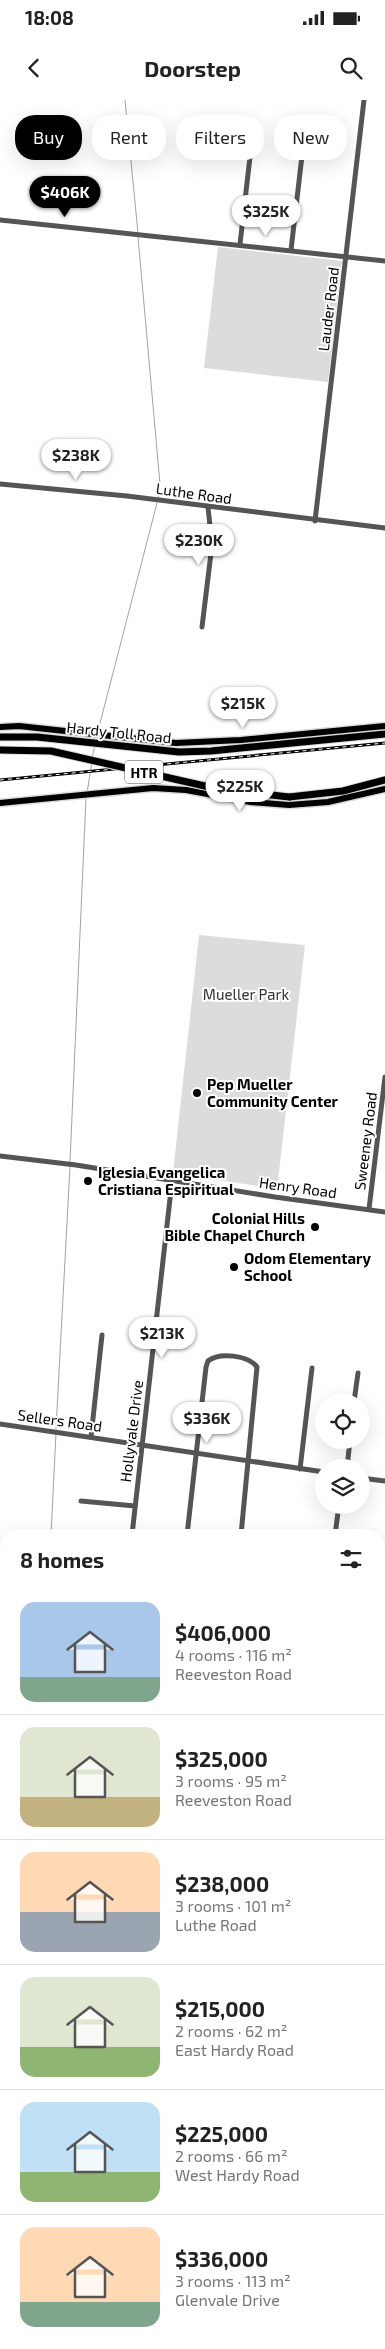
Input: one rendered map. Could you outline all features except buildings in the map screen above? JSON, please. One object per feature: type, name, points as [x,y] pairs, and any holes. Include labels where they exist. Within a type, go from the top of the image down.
[{"type":"highway","name":"Hardy Toll Road","points":[[0,737],[30,736],[166,752],[211,751],[385,734]]},
{"type":"highway","name":"Hardy Toll Road","points":[[0,750],[51,751],[218,789],[288,797],[343,791],[385,780]]},
{"type":"main road","points":[[0,727],[19,726],[176,743],[208,742],[385,726]]},
{"type":"main road","points":[[0,803],[153,788],[171,788],[223,799],[290,805],[328,802],[385,788]]},
{"type":"street","name":"Lauder Road","points":[[315,521],[364,100]]},
{"type":"street","points":[[240,244],[250,160]]},
{"type":"street","points":[[291,250],[302,160]]},
{"type":"street","points":[[0,220],[240,244],[385,261]]},
{"type":"street","name":"Luthe Road","points":[[0,484],[150,499],[208,508],[385,528]]},
{"type":"street","points":[[202,627],[212,545],[208,508]]},
{"type":"street","name":"Sweeney Road","points":[[369,1209],[385,1076]]},
{"type":"street","name":"Henry Road","points":[[0,1156],[64,1163],[385,1212]]},
{"type":"street","name":"Hollyvale Drive","points":[[133,1529],[172,1181]]},
{"type":"street","points":[[91,1437],[102,1335]]},
{"type":"street","points":[[187,1529],[208,1361],[218,1356],[250,1361],[258,1367],[242,1529]]},
{"type":"street","points":[[300,1469],[312,1368]]},
{"type":"street","points":[[355,1394],[358,1373]]},
{"type":"street","name":"Sellers Road","points":[[0,1424],[315,1471]]},
{"type":"street","points":[[370,1479],[385,1481]]},
{"type":"street","points":[[82,1501],[135,1506]]},
{"type":"street","points":[[336,1529],[338,1514]]},
{"type":"green space","points":[[218,247],[342,261],[328,382],[204,368]]},
{"type":"green space","name":"Mueller Park","points":[[199,935],[305,945],[277,1189],[173,1173]]},
{"type":"waterway","points":[[125,100],[138,233]]},
{"type":"waterway","points":[[138,237],[160,484],[158,499]]},
{"type":"waterway","points":[[98,731],[157,503]]},
{"type":"waterway","points":[[92,758],[95,745]]},
{"type":"waterway","points":[[87,793],[92,762]]},
{"type":"waterway","points":[[70,1162],[86,797]]},
{"type":"waterway","points":[[56,1429],[70,1166]]},
{"type":"waterway","points":[[51,1529],[56,1433]]},
{"type":"railway","points":[[0,780],[385,743]]},
{"type":"place","name":"Pep Mueller Community Center","points":[[197,1093]]},
{"type":"place","name":"Iglesia Evangelica Cristiana Espiritual","points":[[88,1181]]},
{"type":"place","name":"Colonial Hills Bible Chapel Church","points":[[315,1227]]},
{"type":"place","name":"Odom Elementary School","points":[[234,1267]]}]
